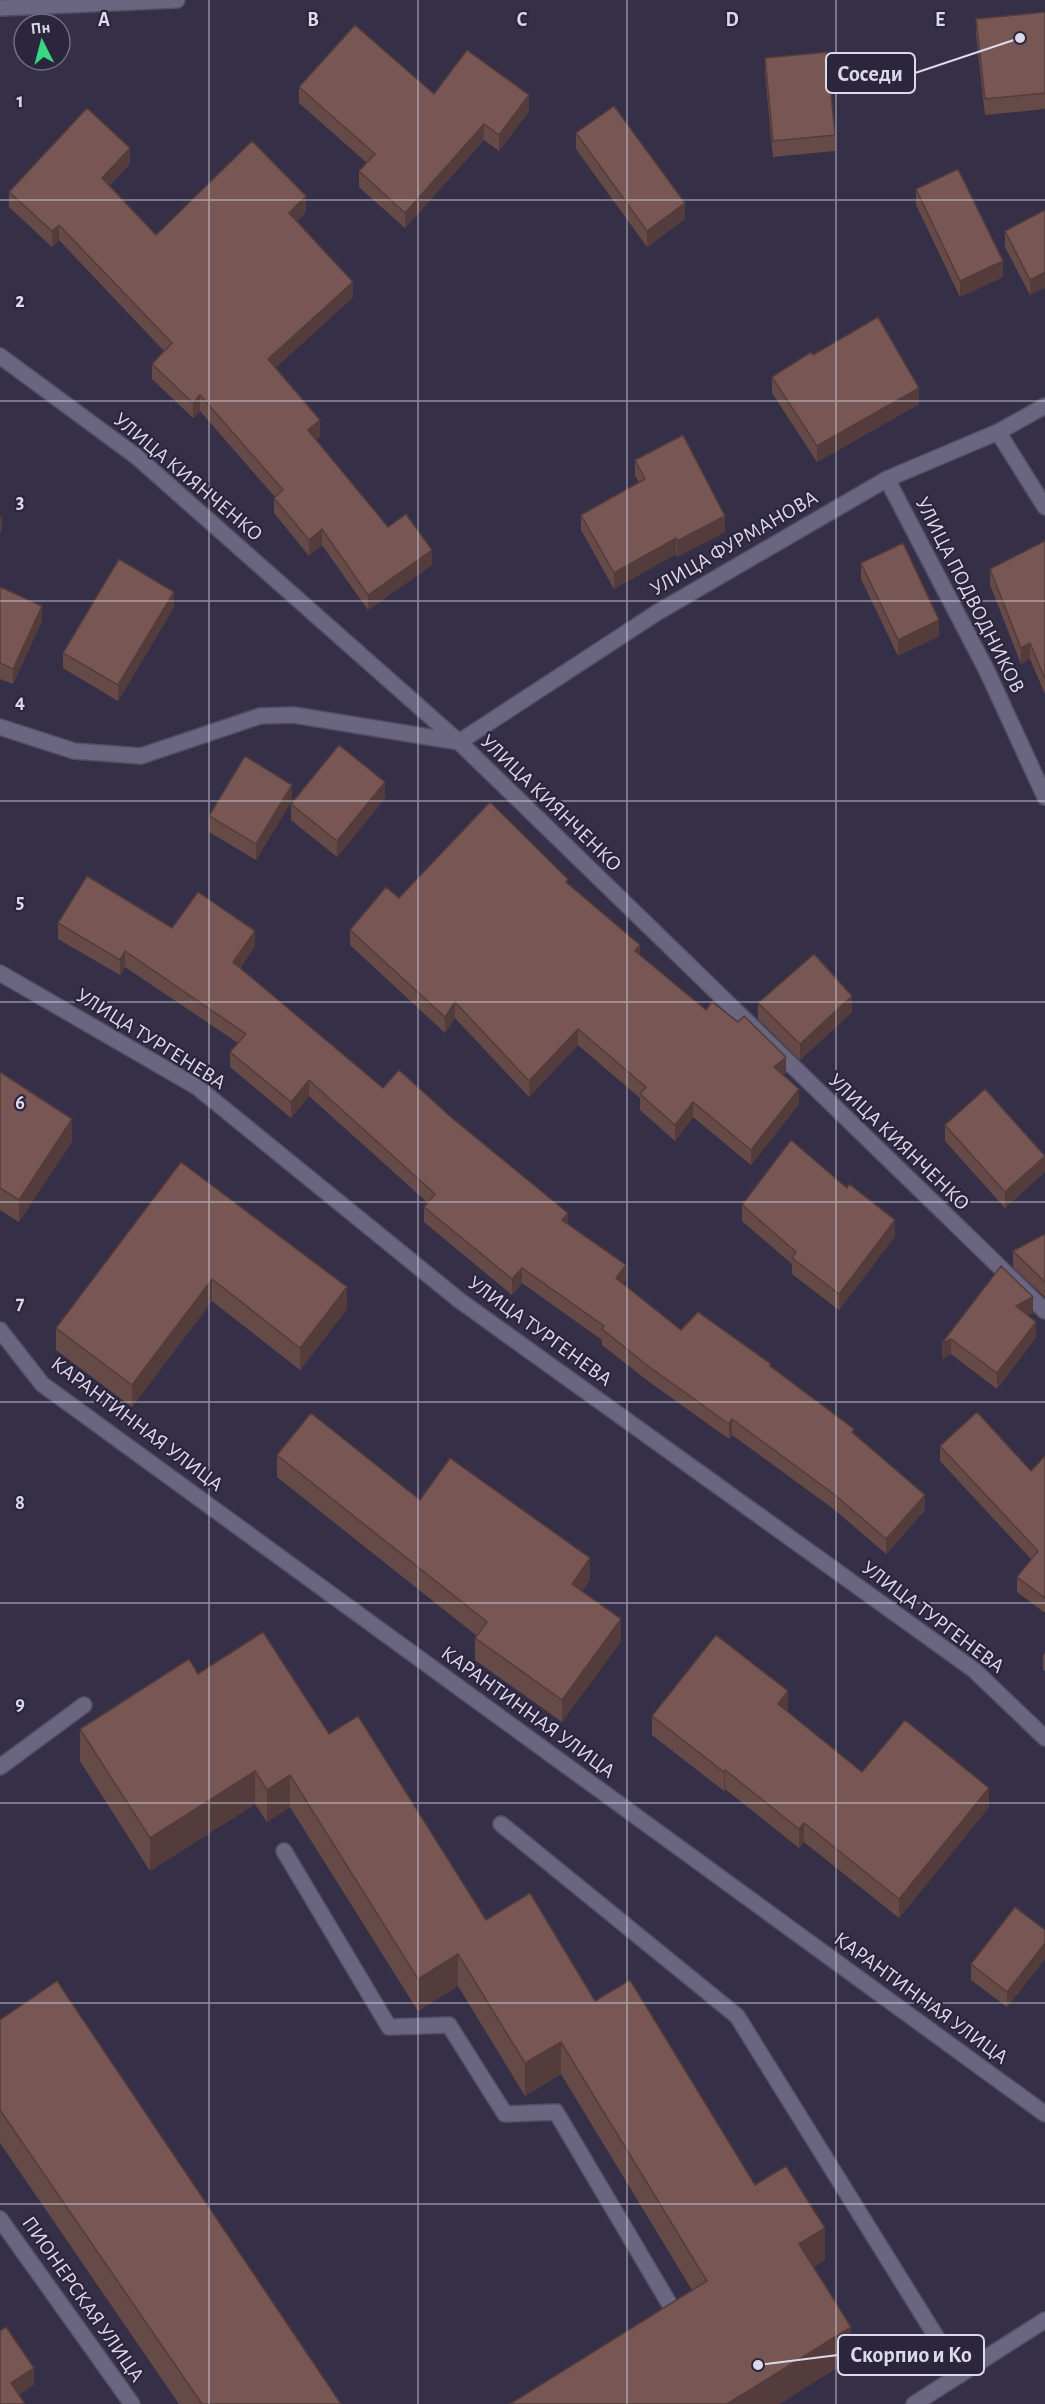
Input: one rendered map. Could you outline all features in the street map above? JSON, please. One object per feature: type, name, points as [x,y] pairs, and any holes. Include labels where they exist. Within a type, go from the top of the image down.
[{"type":"street","points":[[0,8],[177,0]]},
{"type":"street","name":"УЛИЦА КИЯНЧЕНКО","points":[[0,356],[137,457],[459,742],[1045,1311]]},
{"type":"street","name":"УЛИЦА ФУРМАНОВА","points":[[459,742],[658,612],[887,479],[998,432],[1045,406]]},
{"type":"street","points":[[998,432],[1045,507]]},
{"type":"street","name":"УЛИЦА ПОДВОДНИКОВ","points":[[887,479],[987,670],[1045,797]]},
{"type":"street","points":[[0,727],[74,752],[141,756],[260,716],[294,715],[459,742]]},
{"type":"street","name":"УЛИЦА ТУРГЕНЕВА","points":[[0,973],[197,1087],[459,1300],[974,1670],[1045,1738]]},
{"type":"street","name":"КАРАНТИННАЯ УЛИЦА","points":[[0,1330],[42,1383],[1045,2114]]},
{"type":"street","points":[[0,1767],[84,1706]]},
{"type":"street","points":[[501,1824],[737,2016],[960,2375]]},
{"type":"street","points":[[284,1851],[388,2027],[449,2025],[505,2114],[556,2112],[676,2315],[657,2326]]},
{"type":"street","name":"ПИОНЕРСКАЯ УЛИЦА","points":[[0,2219],[132,2404]]},
{"type":"street","points":[[914,2404],[1045,2320]]},
{"type":"building","points":[[1045,12],[1045,93],[985,99],[976,19]]},
{"type":"building","points":[[355,25],[434,94],[467,50],[529,95],[499,135],[484,124],[405,213],[359,171],[375,154],[299,87]]},
{"type":"building","points":[[827,52],[835,135],[773,141],[765,58]]},
{"type":"building","points":[[614,106],[685,203],[647,231],[576,133]]},
{"type":"building","points":[[87,108],[130,148],[102,178],[156,235],[252,141],[306,196],[289,213],[353,282],[268,359],[320,420],[308,430],[388,527],[406,514],[432,550],[368,595],[322,529],[309,540],[274,498],[283,490],[200,395],[193,403],[152,364],[172,343],[59,225],[52,231],[9,192]]},
{"type":"building","points":[[958,169],[1003,261],[960,281],[916,189]]},
{"type":"building","points":[[1045,210],[1045,272],[1030,280],[1005,231]]},
{"type":"building","points":[[878,317],[919,388],[817,446],[772,377],[811,352],[813,355]]},
{"type":"building","points":[[683,435],[725,516],[677,541],[676,538],[614,573],[581,515],[645,479],[635,460]]},
{"type":"building","points":[[1045,541],[1045,679],[1030,643],[1021,648],[990,569]]},
{"type":"building","points":[[903,543],[939,620],[898,640],[861,563]]},
{"type":"building","points":[[119,559],[174,592],[118,685],[63,653]]},
{"type":"building","points":[[0,587],[42,606],[13,669],[0,663]]},
{"type":"building","points":[[339,745],[385,782],[337,841],[291,804]]},
{"type":"building","points":[[245,756],[292,785],[256,844],[209,816]]},
{"type":"building","points":[[490,802],[568,879],[566,882],[640,945],[635,951],[706,1010],[712,1002],[738,1022],[744,1016],[786,1057],[774,1067],[799,1089],[751,1150],[693,1102],[675,1125],[640,1094],[646,1087],[578,1029],[529,1081],[455,1002],[445,1017],[350,930],[386,887],[399,898]]},
{"type":"building","points":[[87,876],[172,928],[198,892],[255,931],[233,962],[383,1088],[399,1070],[452,1118],[568,1213],[562,1220],[626,1265],[616,1278],[681,1330],[698,1312],[771,1364],[770,1366],[854,1429],[852,1432],[925,1495],[886,1539],[835,1495],[732,1419],[729,1424],[648,1366],[602,1329],[604,1326],[522,1268],[512,1279],[424,1207],[435,1194],[309,1080],[291,1102],[230,1052],[246,1034],[125,951],[120,960],[58,923]]},
{"type":"building","points":[[814,954],[852,996],[800,1044],[758,1003]]},
{"type":"building","points":[[0,1072],[72,1119],[19,1200],[0,1188]]},
{"type":"building","points":[[985,1089],[1045,1156],[1005,1192],[945,1125]]},
{"type":"building","points":[[791,1140],[847,1188],[849,1184],[895,1220],[839,1294],[792,1258],[796,1252],[742,1205]]},
{"type":"building","points":[[181,1162],[347,1287],[300,1348],[212,1279],[132,1385],[56,1328]]},
{"type":"building","points":[[1045,1234],[1045,1282],[1013,1251]]},
{"type":"building","points":[[1001,1266],[1033,1297],[1016,1306],[1036,1322],[997,1373],[951,1339],[942,1343]]},
{"type":"building","points":[[977,1412],[1031,1471],[1045,1456],[1045,1598],[1017,1577],[1038,1551],[940,1446]]},
{"type":"building","points":[[311,1413],[420,1500],[450,1458],[590,1558],[572,1584],[621,1619],[562,1700],[475,1638],[487,1622],[277,1455]]},
{"type":"building","points":[[263,1632],[329,1734],[358,1716],[486,1920],[530,1893],[595,2001],[630,1980],[755,2185],[786,2166],[825,2228],[799,2244],[851,2327],[727,2404],[510,2404],[707,2281],[561,2042],[525,2063],[458,1954],[418,1979],[290,1775],[267,1790],[255,1771],[150,1838],[80,1729],[189,1659],[198,1674]]},
{"type":"building","points":[[716,1635],[788,1691],[778,1704],[862,1772],[905,1720],[989,1788],[899,1899],[804,1823],[799,1829],[652,1716]]},
{"type":"building","points":[[1015,1907],[1045,1930],[1045,1943],[1007,1992],[971,1964]]},
{"type":"building","points":[[57,1981],[341,2404],[202,2404],[0,2110],[0,2020]]},
{"type":"building","points":[[6,2327],[34,2368],[11,2383],[25,2404],[0,2404],[0,2331]]},
{"type":"place","name":"Соседи","points":[[1020,38]]},
{"type":"place","name":"Скорпио и Ко","points":[[758,2365]]}]
